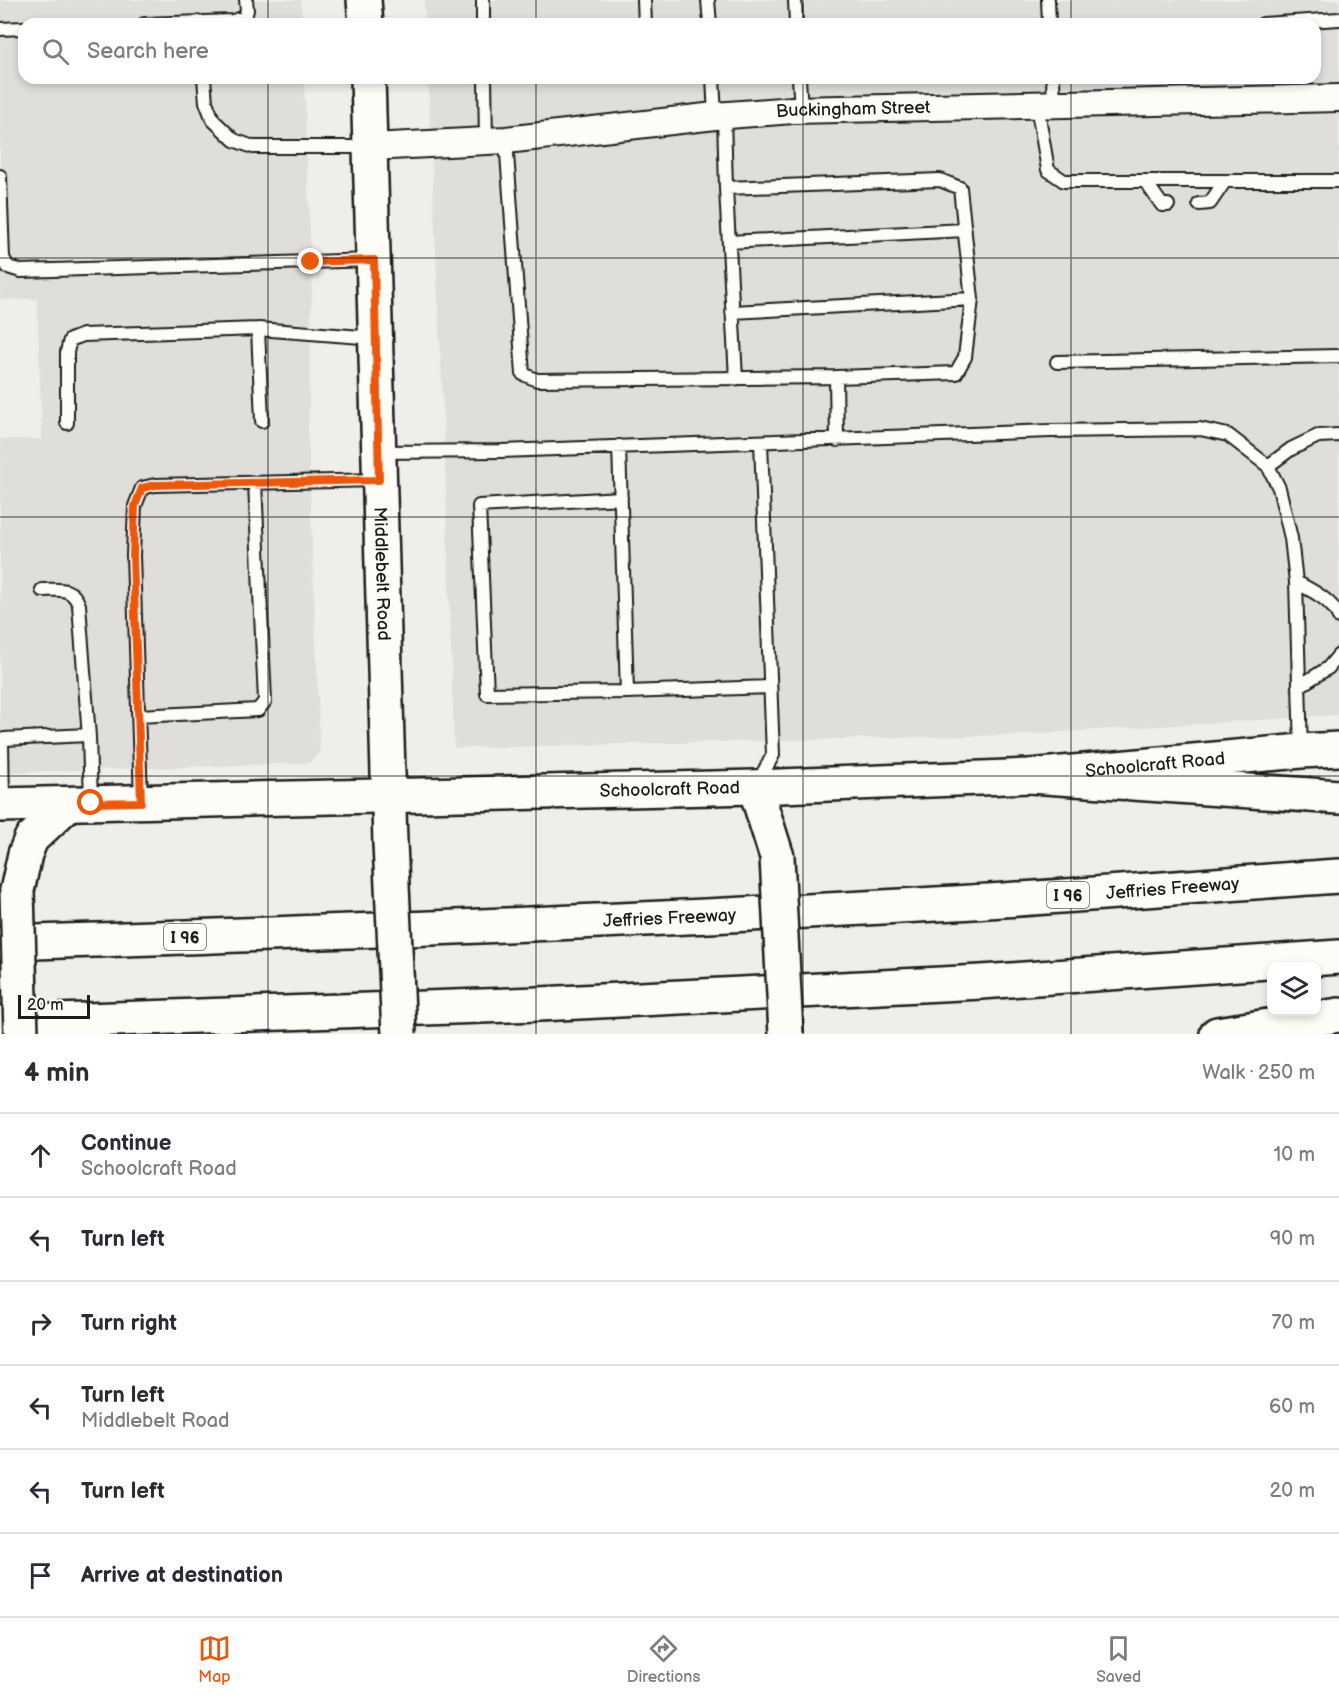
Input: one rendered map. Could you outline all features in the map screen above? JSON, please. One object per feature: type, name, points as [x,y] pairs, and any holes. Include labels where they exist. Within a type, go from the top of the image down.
[{"type":"main road","points":[[364,0],[366,18]]},
{"type":"main road","name":"Middlebelt Road","points":[[368,84],[388,796],[399,1034]]},
{"type":"main road","name":"Schoolcraft Road","points":[[1,805],[755,787],[1030,776],[1339,749]]},
{"type":"main road","points":[[1030,776],[1339,797]]},
{"type":"main road","points":[[755,787],[777,856],[786,1034]]},
{"type":"main road","points":[[21,1034],[18,891],[25,854],[31,839],[79,804]]},
{"type":"main road","name":"Jeffries Freeway","points":[[0,943],[463,928],[785,912],[940,904],[1339,876]]},
{"type":"main road","points":[[0,1023],[539,1004],[945,984],[1339,957]]},
{"type":"main road","points":[[1217,1034],[1339,1015]]},
{"type":"street","name":"Buckingham Street","points":[[371,147],[496,140],[720,116],[801,110],[1339,98]]},
{"type":"lane","points":[[242,18],[245,17],[247,10],[246,0]]},
{"type":"lane","points":[[483,0],[483,18]]},
{"type":"lane","points":[[644,0],[645,18]]},
{"type":"lane","points":[[708,0],[710,18]]},
{"type":"lane","points":[[795,0],[796,18]]},
{"type":"lane","points":[[1048,0],[1049,18]]},
{"type":"lane","points":[[1321,21],[1339,20]]},
{"type":"lane","points":[[0,29],[18,28]]},
{"type":"lane","points":[[204,84],[206,102],[213,120],[234,140],[253,147],[371,147]]},
{"type":"lane","points":[[486,84],[496,140],[523,374],[537,380],[736,379],[956,373],[965,357],[972,298],[960,188],[940,180],[726,188]]},
{"type":"lane","points":[[714,84],[720,116],[726,188],[736,379]]},
{"type":"lane","points":[[799,84],[801,110]]},
{"type":"lane","points":[[1051,84],[1046,105],[1048,170],[1064,181],[1339,181]]},
{"type":"lane","points":[[0,176],[3,258],[8,267],[21,271],[374,260]]},
{"type":"lane","points":[[1145,181],[1162,204],[1168,205]]},
{"type":"lane","points":[[1199,204],[1210,203],[1225,181]]},
{"type":"lane","points":[[729,242],[964,230]]},
{"type":"lane","points":[[732,312],[972,298]]},
{"type":"lane","points":[[67,423],[67,352],[70,340],[82,335],[258,329],[376,338]]},
{"type":"lane","points":[[258,329],[262,421]]},
{"type":"lane","points":[[1057,362],[1339,356]]},
{"type":"lane","points":[[836,377],[837,440]]},
{"type":"lane","points":[[141,802],[133,555],[135,506],[142,488],[155,485],[255,483],[501,451],[1051,431],[1200,429],[1228,435],[1268,466],[1279,488],[1292,538],[1296,582],[1300,751]]},
{"type":"lane","points":[[1268,466],[1292,449],[1318,436],[1339,435]]},
{"type":"lane","points":[[755,787],[773,755],[761,442]]},
{"type":"lane","points":[[619,446],[627,692]]},
{"type":"lane","points":[[138,716],[258,711],[265,701],[255,483]]},
{"type":"lane","points":[[621,498],[479,506],[487,694],[770,687]]},
{"type":"lane","points":[[1296,582],[1315,592],[1336,611],[1339,617]]},
{"type":"lane","points":[[42,590],[67,590],[76,596],[79,604],[88,735],[79,804]]},
{"type":"lane","points":[[1299,687],[1328,668],[1339,655]]},
{"type":"lane","points":[[1,805],[2,741],[4,739],[88,735]]},
{"type":"shaded area","points":[[0,0],[301,0],[302,18],[18,18],[18,84],[304,84],[312,289],[308,435],[320,747],[318,754],[309,763],[0,773],[0,439],[42,439],[37,299],[0,300]]},
{"type":"shaded area","points":[[424,0],[1339,0],[1339,715],[1015,735],[454,748],[444,432],[428,84],[1321,84],[1321,18],[425,18]]},
{"type":"route","points":[[91,803],[141,802],[133,555],[135,506],[142,488],[155,485],[379,480],[374,260],[311,262]]}]
